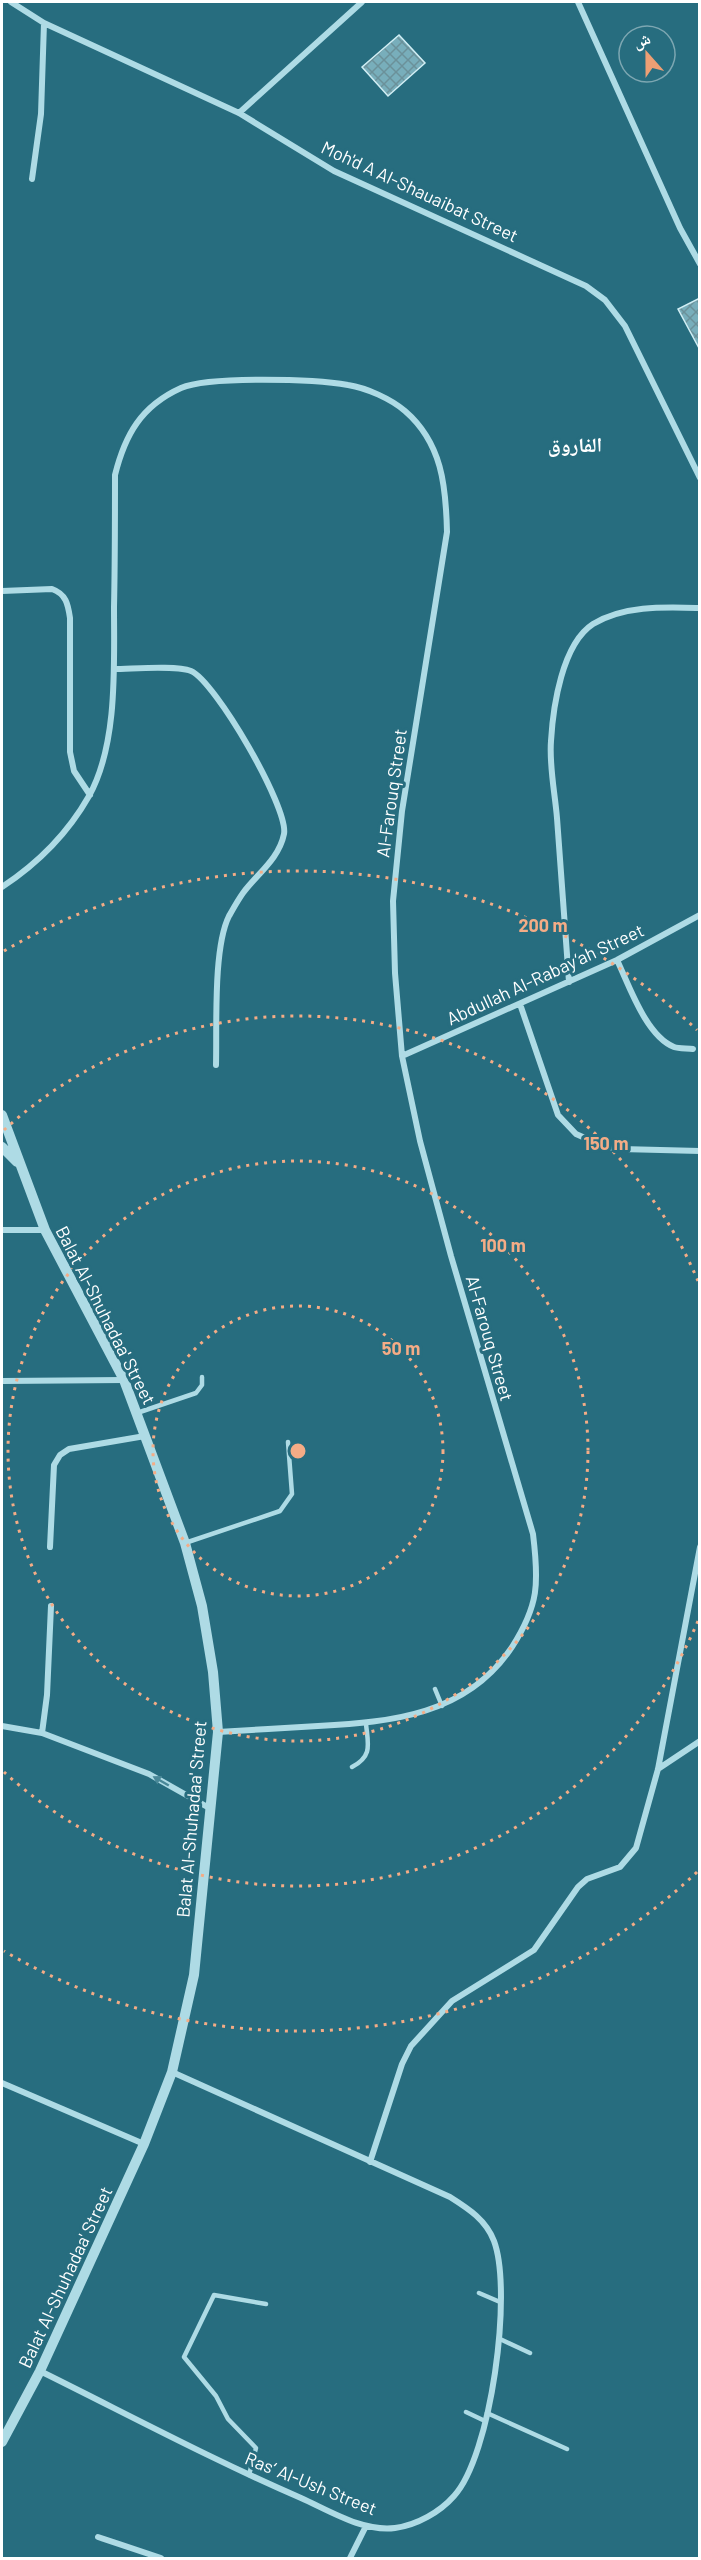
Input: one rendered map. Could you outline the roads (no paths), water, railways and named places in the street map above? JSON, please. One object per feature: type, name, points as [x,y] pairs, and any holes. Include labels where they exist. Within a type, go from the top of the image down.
[{"type":"street","name":"Moh'd A Al-Shauaibat Street","points":[[11,2],[44,23],[239,113],[334,171],[586,286],[605,300],[625,326],[699,478]]},
{"type":"street","points":[[239,113],[362,2]]},
{"type":"street","points":[[578,2],[680,228],[699,264]]},
{"type":"street","points":[[32,180],[41,114],[44,23]]},
{"type":"street","name":"Al-Farouq Street","points":[[2,886],[28,869],[60,836],[90,795],[103,759],[114,669],[115,475],[122,446],[135,423],[157,403],[180,388],[205,381],[288,381],[349,385],[375,394],[405,411],[427,436],[440,463],[446,490],[447,532],[402,811],[393,901],[394,973],[402,1056],[420,1141],[454,1267],[533,1534],[537,1563],[536,1595],[526,1625],[501,1663],[474,1688],[442,1706],[405,1717],[366,1724],[218,1732]]},
{"type":"street","points":[[2,591],[52,590],[59,592],[66,600],[70,618],[70,752],[74,771],[90,795]]},
{"type":"street","points":[[569,982],[551,744],[555,703],[562,674],[579,639],[591,625],[610,615],[655,607],[699,608]]},
{"type":"street","points":[[114,669],[184,669],[198,675],[226,711],[269,784],[284,820],[285,832],[281,844],[267,866],[243,893],[228,918],[220,945],[216,1065]]},
{"type":"street","name":"Abdullah Al-Rabay‘ah Street","points":[[402,1056],[617,960],[699,915]]},
{"type":"street","points":[[617,960],[644,1017],[660,1036],[674,1047],[693,1049]]},
{"type":"street","points":[[520,1004],[558,1115],[576,1134],[603,1146],[621,1149],[699,1151]]},
{"type":"street","name":"Balat Al-Shuhadaa' Street","points":[[2,1115],[45,1230],[124,1380],[185,1542],[202,1606],[213,1672],[218,1732],[194,1975],[172,2072],[144,2144],[40,2371],[2,2442]]},
{"type":"street","name":"Balat Al-Shuhadaa' Street","points":[[2,1147],[18,1162]]},
{"type":"street","points":[[2,1230],[45,1230]]},
{"type":"street","points":[[2,1381],[124,1380]]},
{"type":"street","points":[[50,1546],[54,1465],[60,1455],[69,1449],[146,1436]]},
{"type":"street","points":[[370,2162],[402,2064],[411,2046],[425,2028],[452,2001],[534,1950],[563,1906],[587,1879],[620,1867],[636,1848],[658,1769],[699,1547]]},
{"type":"street","points":[[42,1733],[47,1695],[51,1606]]},
{"type":"street","points":[[2,1726],[42,1733],[149,1774],[212,1810]]},
{"type":"street","points":[[658,1769],[699,1741]]},
{"type":"street","name":"Ras‘ Al-Ush Street","points":[[40,2371],[249,2475],[366,2526],[395,2528],[416,2523],[438,2511],[456,2495],[470,2469],[486,2421],[500,2339],[499,2260],[487,2226],[473,2212],[450,2197],[172,2072]]},
{"type":"street","points":[[2,2083],[144,2144]]},
{"type":"street","points":[[350,2559],[366,2526]]},
{"type":"street","points":[[98,2537],[162,2559]]},
{"type":"lane","points":[[137,1413],[196,1393],[202,1385],[202,1377]]},
{"type":"lane","points":[[185,1542],[280,1511],[292,1494],[288,1442]]},
{"type":"lane","points":[[435,1689],[442,1706]]},
{"type":"lane","points":[[352,1767],[362,1762],[367,1754],[366,1724]]},
{"type":"lane","points":[[479,2293],[500,2302]]},
{"type":"lane","points":[[249,2475],[256,2448],[228,2419],[216,2396],[184,2357],[214,2295],[266,2304]]},
{"type":"lane","points":[[500,2339],[530,2354]]},
{"type":"lane","points":[[466,2412],[486,2421]]},
{"type":"lane","points":[[487,2413],[567,2449]]},
{"type":"district","name":"الفاروق","points":[[575,444]]}]
